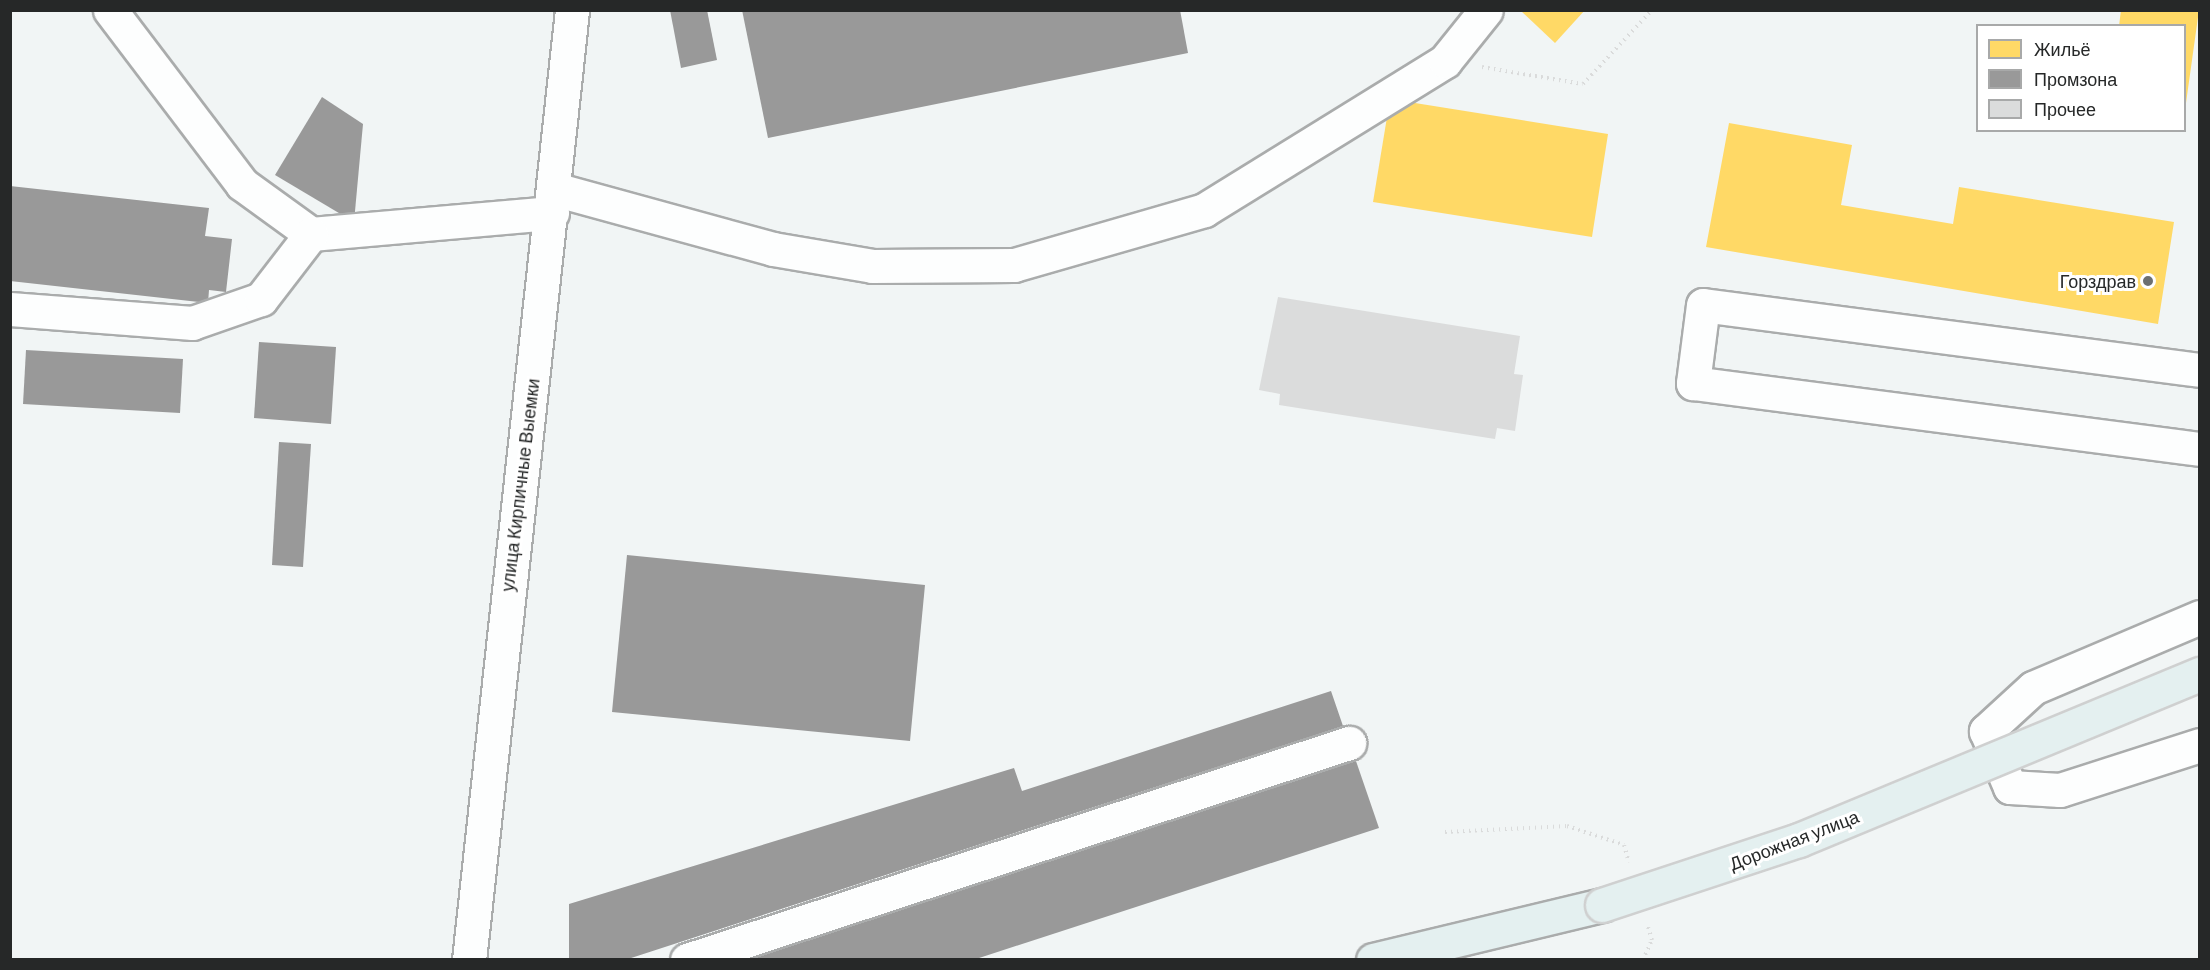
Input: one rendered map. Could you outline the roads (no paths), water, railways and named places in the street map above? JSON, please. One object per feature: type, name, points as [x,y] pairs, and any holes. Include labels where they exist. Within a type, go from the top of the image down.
[{"type":"main road","name":"Дорожная улица","points":[[1373,960],[1602,906],[1799,840],[2199,674]]},
{"type":"street","points":[[110,10],[242,184],[311,234],[553,201],[773,249],[872,266],[1014,265],[1204,210],[1445,61],[1486,10]]},
{"type":"street","name":"улица Кирпичные Выемки","points":[[469,960],[471,900],[553,201],[572,10]]},
{"type":"street","points":[[10,309],[192,323],[261,299],[311,234]]},
{"type":"street","points":[[2199,370],[1703,305],[1694,383],[2199,449]]},
{"type":"street","points":[[2199,617],[2033,688],[1986,731],[2010,787],[2060,790],[2199,745]]},
{"type":"street","points":[[687,960],[1348,743]]},
{"type":"place","name":"Горздрав","points":[[2148,281]]}]
